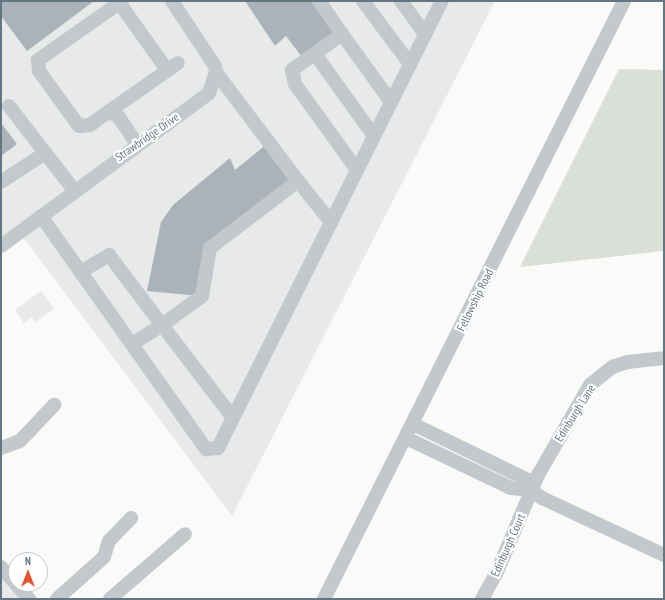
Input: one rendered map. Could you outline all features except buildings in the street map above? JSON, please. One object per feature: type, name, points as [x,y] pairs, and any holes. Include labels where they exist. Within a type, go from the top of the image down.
[{"type":"street","points":[[172,1],[199,38],[216,72],[298,181],[331,222]]},
{"type":"street","points":[[319,1],[391,102]]},
{"type":"street","points":[[363,1],[410,64]]},
{"type":"street","points":[[401,1],[425,34]]},
{"type":"street","points":[[41,216],[206,449],[218,448],[442,1]]},
{"type":"street","name":"Fellowship Road","points":[[324,599],[624,1]]},
{"type":"street","points":[[120,2],[172,67],[90,125],[79,126],[39,71],[38,60],[120,2]]},
{"type":"street","points":[[342,34],[292,70],[295,84],[357,170]]},
{"type":"street","points":[[314,54],[374,136]]},
{"type":"street","name":"Strawbridge Drive","points":[[1,246],[74,190],[209,93],[216,72]]},
{"type":"street","points":[[9,106],[74,190]]},
{"type":"street","points":[[108,112],[118,116],[137,144]]},
{"type":"street","points":[[1,182],[45,153]]},
{"type":"street","points":[[132,344],[162,325],[202,296],[210,248],[298,181]]},
{"type":"street","points":[[80,272],[109,255],[233,418]]},
{"type":"street","name":"Edinburgh Lane","points":[[531,490],[590,385],[612,367],[627,362],[664,358]]},
{"type":"street","points":[[1,448],[20,441],[54,405]]},
{"type":"street","points":[[413,424],[528,480],[531,490]]},
{"type":"street","points":[[406,438],[511,488],[531,490],[542,498],[664,555]]},
{"type":"street","name":"Edinburgh Court","points":[[482,599],[496,574],[531,490]]},
{"type":"street","points":[[57,599],[104,557],[109,541],[131,518]]},
{"type":"street","points":[[110,599],[185,534]]},
{"type":"street","points":[[1,567],[29,599]]},
{"type":"shaded area","points":[[1,1],[495,1],[232,516],[20,233],[1,246]]},
{"type":"shaded area","points":[[619,69],[664,70],[664,251],[520,267]]},
{"type":"shaded area","points":[[41,291],[54,309],[35,322],[32,317],[24,323],[15,310]]},
{"type":"shaded area","points":[[1,567],[8,575],[8,592],[24,592],[30,599],[1,599]]}]
